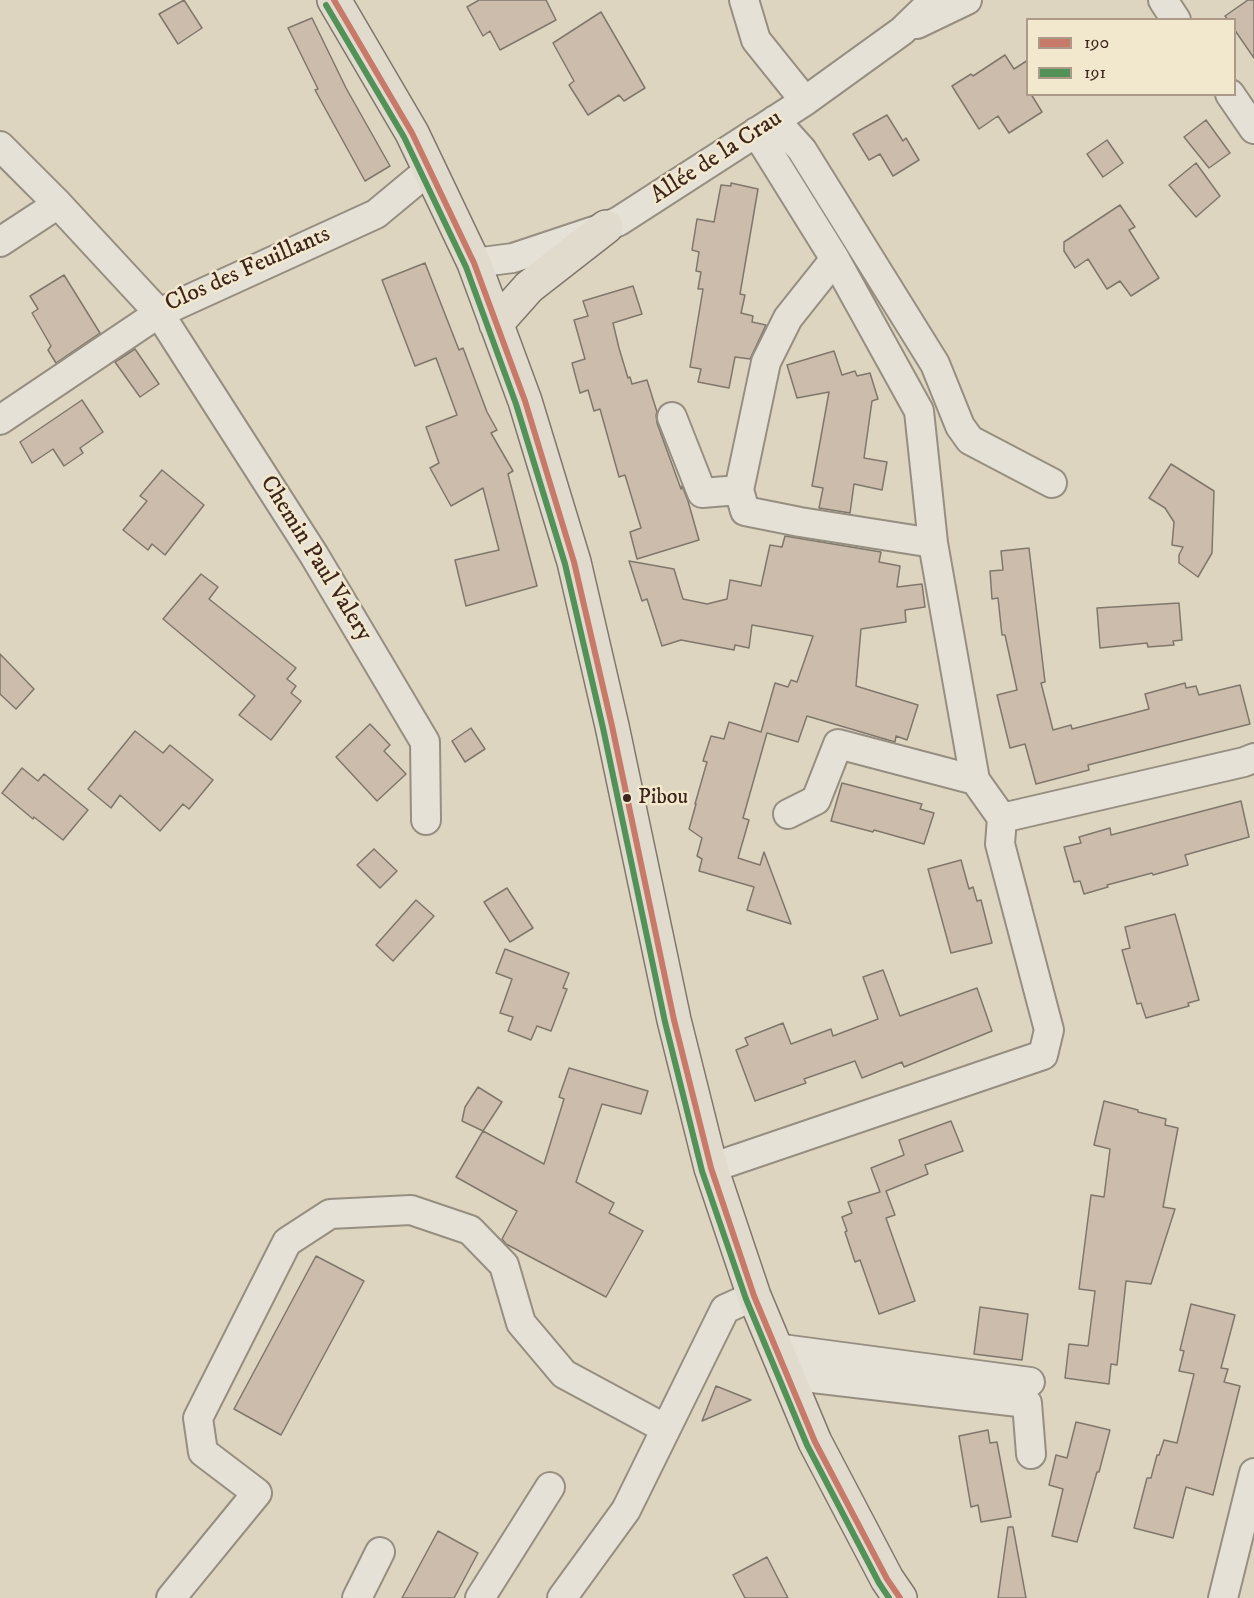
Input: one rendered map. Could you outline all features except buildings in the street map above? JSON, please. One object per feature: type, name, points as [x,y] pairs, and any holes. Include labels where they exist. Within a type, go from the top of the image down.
[{"type":"main road","points":[[334,0],[412,134],[474,263],[525,401],[574,562],[675,1020],[711,1168],[754,1296],[815,1442],[887,1579],[900,1598]]},
{"type":"main road","points":[[496,324],[529,287],[606,227]]},
{"type":"street","points":[[744,0],[756,40],[805,101]]},
{"type":"street","name":"Allée de la Crau","points":[[474,263],[513,258],[619,221],[805,101],[902,31],[934,0]]},
{"type":"street","points":[[902,31],[967,0]]},
{"type":"street","points":[[1231,96],[1254,129]]},
{"type":"street","points":[[711,1168],[1043,1055],[1049,1030],[1000,844],[1002,818],[975,780],[933,543],[919,411],[835,259],[766,126]]},
{"type":"street","points":[[766,126],[802,150],[935,364],[960,426],[970,440],[1052,483]]},
{"type":"street","name":"Clos des Feuillants","points":[[0,146],[58,204],[159,313],[375,214],[429,170]]},
{"type":"street","points":[[0,242],[58,204]]},
{"type":"street","points":[[835,259],[788,318],[766,362],[739,490],[745,511],[933,543]]},
{"type":"street","points":[[0,420],[159,313]]},
{"type":"street","name":"Chemin Paul Valery","points":[[159,313],[314,555],[425,742],[426,820]]},
{"type":"street","points":[[672,417],[702,493],[739,490]]},
{"type":"street","points":[[788,814],[816,800],[838,744],[975,780]]},
{"type":"street","points":[[1002,818],[1254,758]]},
{"type":"street","points":[[171,1598],[257,1493],[203,1452],[198,1418],[288,1242],[330,1214],[411,1210],[470,1230],[504,1265],[521,1323],[564,1374],[666,1429]]},
{"type":"street","points":[[562,1598],[626,1510],[725,1309],[754,1296]]},
{"type":"street","points":[[781,1361],[1030,1382]]},
{"type":"street","points":[[781,1361],[1027,1403],[1031,1454]]},
{"type":"street","points":[[1223,1598],[1254,1473]]},
{"type":"street","points":[[480,1598],[550,1487]]},
{"type":"street","points":[[357,1598],[380,1552]]},
{"type":"transit line","name":"190","points":[[334,0],[412,133],[474,263],[525,401],[574,562],[612,726],[674,1020],[711,1168],[754,1296],[815,1442],[887,1579],[900,1598]]},
{"type":"transit line","name":"191","points":[[326,5],[404,137],[466,267],[516,404],[565,564],[603,728],[665,1022],[702,1171],[746,1299],[807,1445],[889,1598]]},
{"type":"place","name":"Pibou","points":[[627,798]]}]
